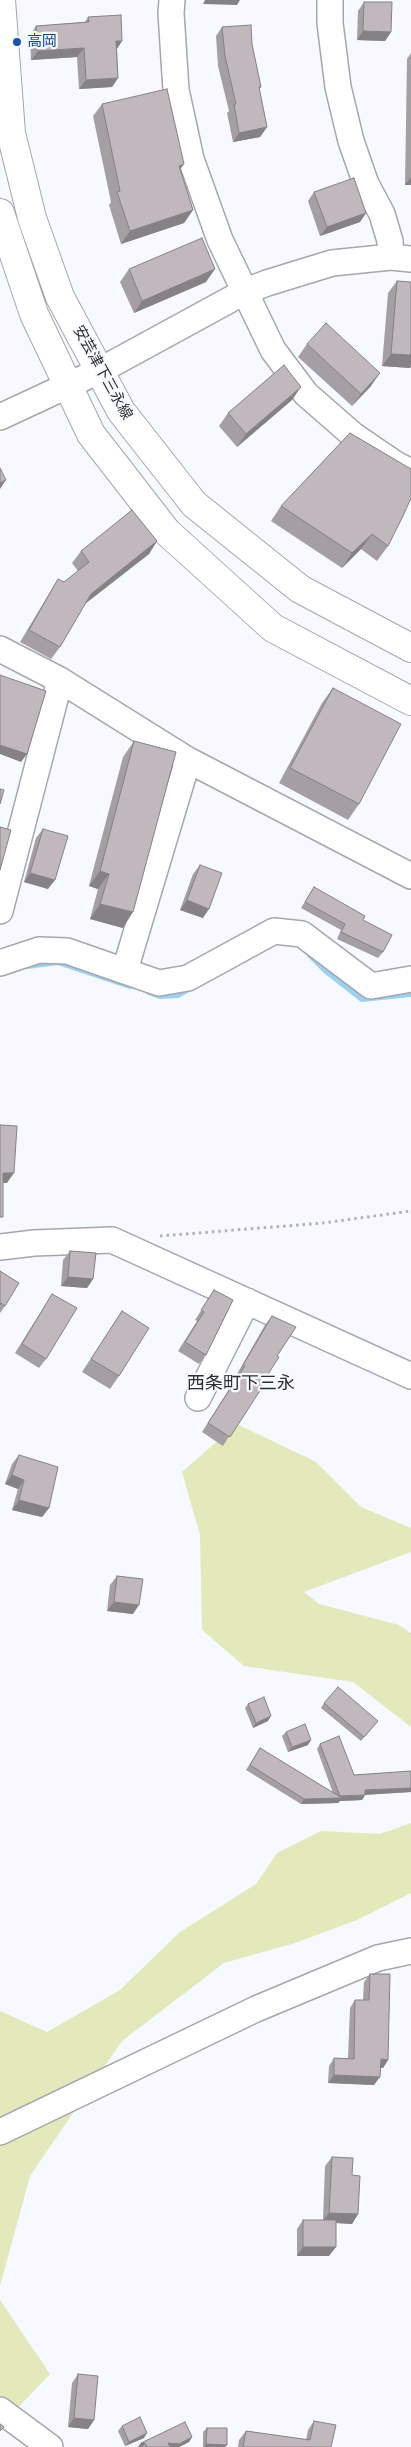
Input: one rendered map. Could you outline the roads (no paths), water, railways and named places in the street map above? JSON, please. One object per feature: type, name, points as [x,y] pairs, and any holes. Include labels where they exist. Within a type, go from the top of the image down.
[{"type":"main road","name":"安芸津下三永線","points":[[1,0],[11,133],[32,218],[60,297],[121,412],[194,504],[300,589],[411,648]]},
{"type":"main road","points":[[0,212],[34,314],[69,384],[91,434],[167,532],[273,628],[411,701]]},
{"type":"street","points":[[172,0],[171,13],[176,90],[191,158],[220,240],[273,350],[306,394],[353,435],[397,466],[411,472]]},
{"type":"street","points":[[0,418],[100,370],[244,292],[332,262],[401,258],[390,241],[382,214],[363,176],[351,141],[338,87],[330,23],[330,0]]},
{"type":"street","points":[[0,649],[60,680],[188,760],[411,876]]},
{"type":"street","points":[[0,911],[60,680]]},
{"type":"street","points":[[125,970],[188,760]]},
{"type":"street","points":[[0,963],[39,950],[67,951],[159,983],[188,978],[274,931],[302,934],[371,986],[411,979]]},
{"type":"street","points":[[0,1247],[34,1243],[112,1240],[411,1376]]},
{"type":"street","points":[[198,1398],[247,1301]]},
{"type":"street","points":[[0,2132],[256,2009],[378,1958],[411,1951]]},
{"type":"street","points":[[0,2410],[50,2447]]},
{"type":"waterway","points":[[310,955],[326,971],[362,999],[411,994]]},
{"type":"waterway","points":[[27,966],[58,962],[130,986]]},
{"type":"waterway","points":[[149,992],[160,996],[178,995],[192,987]]},
{"type":"place","name":"高岡","points":[[17,42]]},
{"type":"district","name":"西条町下三永","points":[[241,1384]]}]
